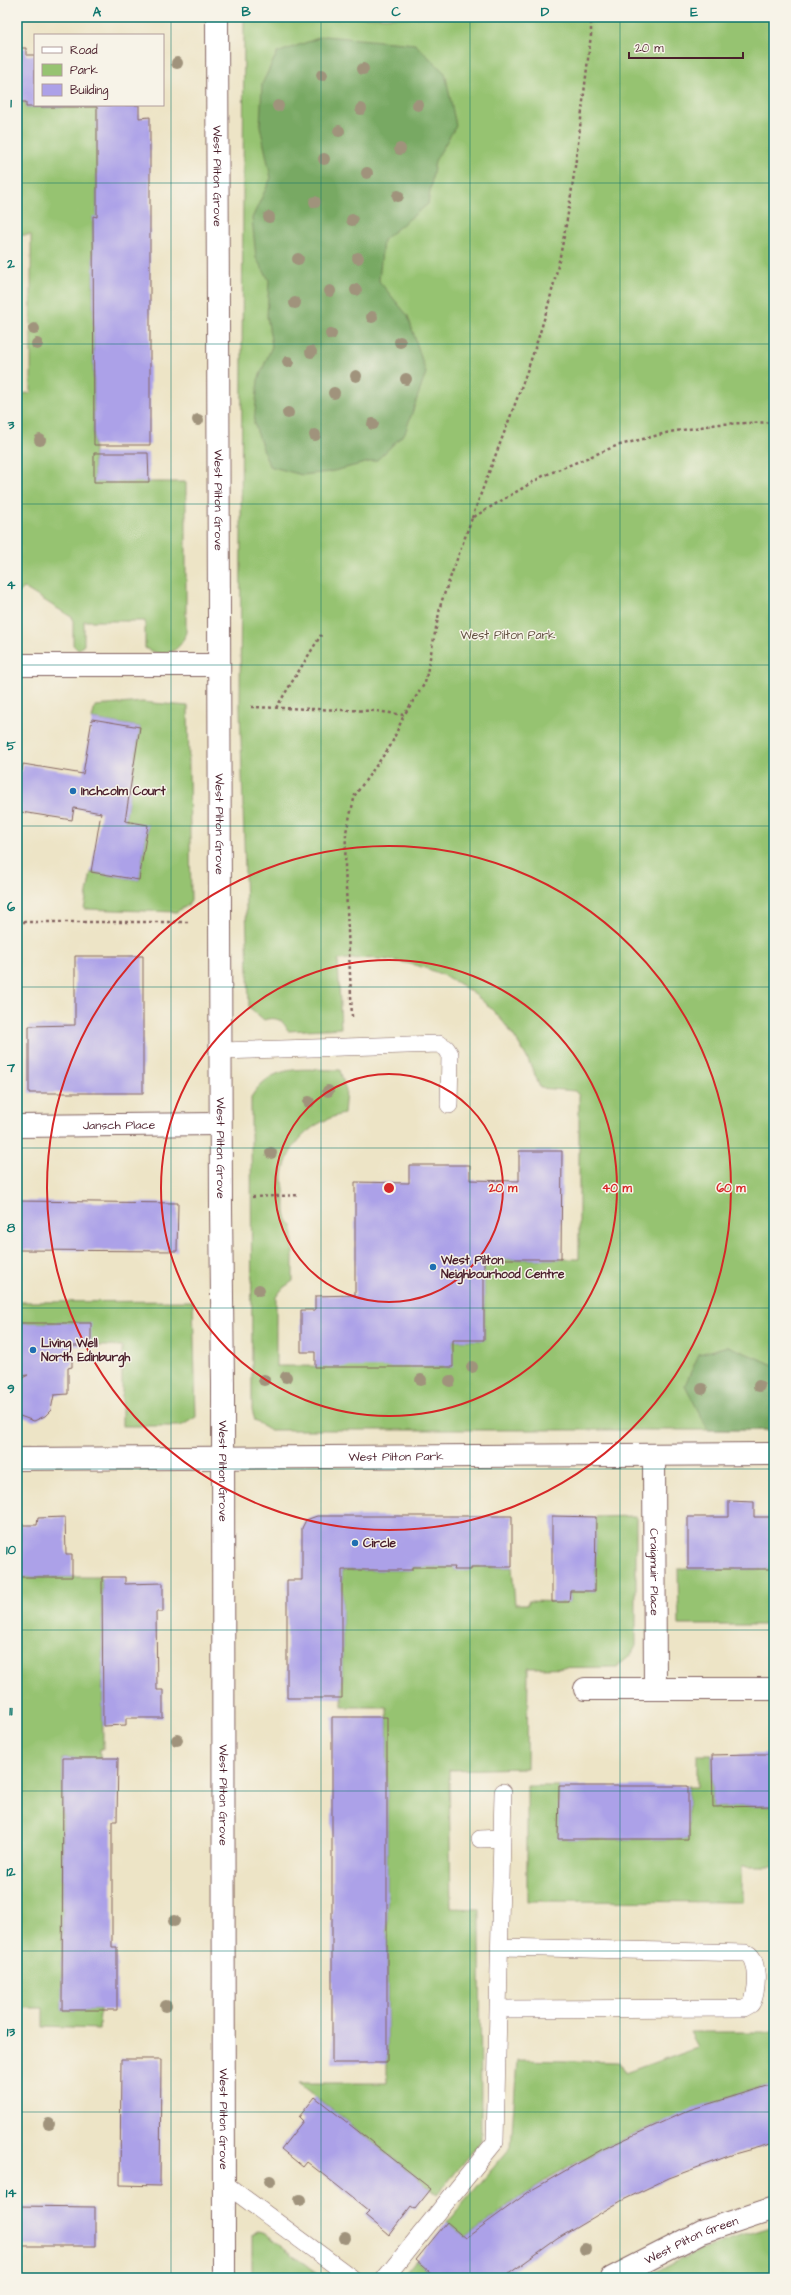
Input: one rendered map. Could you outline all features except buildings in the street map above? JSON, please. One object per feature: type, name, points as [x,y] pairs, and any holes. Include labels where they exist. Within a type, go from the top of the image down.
[{"type":"street","name":"West Pilton Grove","points":[[217,17],[220,1124],[224,1458],[224,2278]]},
{"type":"street","points":[[21,664],[218,666]]},
{"type":"street","name":"Jansch Place","points":[[17,1126],[220,1124]]},
{"type":"street","name":"West Pilton Park","points":[[17,1459],[774,1454]]},
{"type":"street","name":"Craigmuir Place","points":[[654,1455],[655,1689]]},
{"type":"street","points":[[585,1689],[774,1689]]},
{"type":"street","name":"West Pilton Green","points":[[612,2278],[702,2232],[774,2208]]},
{"type":"lane","points":[[221,1051],[435,1043],[443,1045],[450,1054],[449,1106]]},
{"type":"lane","points":[[385,2278],[495,2142],[503,1792]]},
{"type":"lane","points":[[480,1839],[502,1838]]},
{"type":"lane","points":[[498,2009],[744,2008],[754,2001],[756,1987],[756,1963],[752,1956],[746,1953],[500,1947]]},
{"type":"lane","points":[[224,2183],[352,2278]]},
{"type":"path","points":[[353,1046],[345,867],[346,832],[355,795],[390,745],[404,715],[425,683],[441,603],[545,316],[559,264],[575,166],[591,17]]},
{"type":"path","points":[[472,518],[544,476],[616,446],[670,432],[698,428],[774,422]]},
{"type":"path","points":[[276,708],[321,635]]},
{"type":"path","points":[[219,707],[376,711],[404,715]]},
{"type":"path","points":[[17,922],[220,922]]},
{"type":"path","points":[[221,1204],[300,1195]]},
{"type":"green space","name":"West Pilton Park","points":[[244,17],[774,17],[774,1430],[270,1430],[255,1421],[252,1409],[251,1097],[260,1086],[269,1078],[290,1070],[340,1070],[346,1091],[344,1114],[322,1122],[303,1135],[290,1154],[285,1165],[283,1177],[285,1212],[288,1221],[293,1226],[293,1281],[283,1288],[276,1297],[276,1366],[452,1367],[453,1340],[484,1340],[484,1259],[579,1259],[579,1096],[575,1091],[540,1088],[526,1056],[508,1028],[487,1005],[463,986],[435,972],[405,963],[373,959],[338,960],[341,1028],[288,1031],[284,1024],[279,1020],[272,1018],[264,1020],[249,1007],[240,707]]},
{"type":"green space","points":[[324,36],[415,44],[445,73],[456,126],[435,161],[428,204],[383,240],[379,281],[408,316],[426,373],[405,433],[377,460],[330,472],[302,475],[269,466],[254,423],[258,380],[272,346],[267,316],[269,280],[256,258],[252,218],[271,178],[260,126],[262,84],[277,53]]},
{"type":"green space","points":[[17,102],[26,102],[26,107],[97,107],[97,217],[93,217],[94,482],[186,482],[186,632],[180,645],[170,652],[158,653],[145,648],[145,621],[84,621],[84,645],[78,650],[73,645],[73,618],[24,588],[17,595],[17,394],[31,393],[31,235],[17,235]]},
{"type":"green space","points":[[142,702],[188,706],[191,900],[187,906],[176,912],[84,909],[91,872],[139,880],[148,825],[125,821],[140,727],[92,719],[95,706]]},
{"type":"green space","points":[[193,1301],[196,1417],[181,1426],[122,1426],[122,1346],[91,1346],[90,1323],[17,1323],[17,1302]]},
{"type":"green space","points":[[728,1346],[774,1365],[774,1430],[708,1430],[685,1385],[699,1354]]},
{"type":"green space","points":[[636,1516],[636,1646],[631,1655],[617,1667],[528,1668],[527,1768],[449,1770],[451,1908],[480,1909],[481,2141],[438,2194],[298,2083],[387,2083],[387,1707],[342,1707],[342,1570],[412,1570],[412,1567],[455,1567],[454,1570],[470,1570],[471,1567],[512,1567],[515,1604],[528,1604],[528,1601],[569,1602],[570,1591],[595,1591],[596,1517]]},
{"type":"green space","points":[[678,1569],[774,1569],[774,1625],[679,1625]]},
{"type":"green space","points":[[17,1577],[102,1577],[103,1749],[100,1749],[100,1758],[63,1758],[62,2010],[100,2010],[99,2029],[43,2027],[43,2008],[17,2008]]},
{"type":"green space","points":[[697,1755],[712,1755],[713,1807],[774,1806],[774,1866],[742,1866],[742,1902],[527,1901],[527,1786],[559,1786],[559,1839],[688,1839],[688,1786],[697,1786]]},
{"type":"green space","points":[[689,2032],[774,2032],[774,2084],[715,2102],[686,2113],[630,2136],[602,2150],[537,2186],[466,2238],[447,2222],[511,2147],[517,2060],[620,2062],[625,2073],[697,2047]]},
{"type":"green space","points":[[774,2226],[774,2278],[649,2278],[678,2261],[709,2247]]},
{"type":"green space","points":[[258,2231],[265,2233],[323,2278],[252,2278],[252,2235]]},
{"type":"green space","points":[[416,2260],[437,2278],[401,2278]]},
{"type":"place","name":"Inchcolm Court","points":[[73,791]]},
{"type":"place","name":"West Pilton Neighbourhood Centre","points":[[433,1267]]},
{"type":"place","name":"Living Well North Edinburgh","points":[[33,1350]]},
{"type":"place","name":"Circle","points":[[355,1543]]}]
